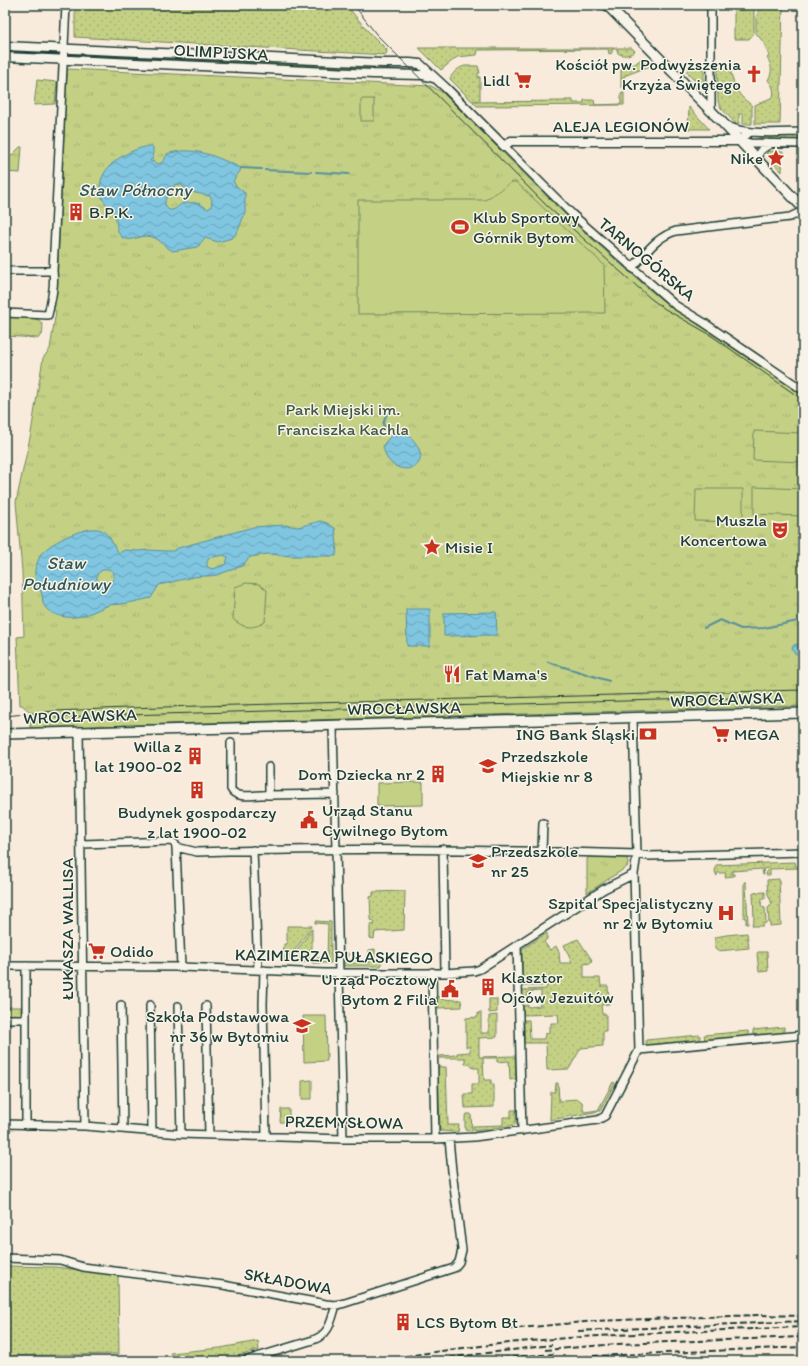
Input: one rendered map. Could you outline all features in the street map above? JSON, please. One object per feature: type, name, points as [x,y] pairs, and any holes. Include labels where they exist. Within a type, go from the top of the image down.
[{"type":"main road","points":[[608,5],[721,121],[803,209]]},
{"type":"main road","name":"WROCŁAWSKA","points":[[5,734],[803,713]]},
{"type":"street","points":[[5,313],[48,315],[54,281],[53,271],[66,5]]},
{"type":"street","points":[[711,5],[711,111]]},
{"type":"street","name":"OLIMPIJSKA","points":[[5,46],[420,64]]},
{"type":"street","name":"OLIMPIJSKA","points":[[5,57],[423,75],[436,79]]},
{"type":"street","name":"TARNOGÓRSKA","points":[[420,64],[572,214],[675,305],[703,322],[803,390]]},
{"type":"street","points":[[721,121],[731,128],[751,132],[803,132]]},
{"type":"street","points":[[717,141],[725,133],[725,128],[721,121]]},
{"type":"street","points":[[740,141],[751,132]]},
{"type":"street","name":"ALEJA LEGIONÓW","points":[[504,146],[511,141],[740,141],[750,143],[803,144]]},
{"type":"street","points":[[758,160],[757,156],[761,149],[773,144]]},
{"type":"street","points":[[632,268],[655,242],[666,234],[676,231],[790,217],[803,209]]},
{"type":"street","points":[[5,271],[53,271]]},
{"type":"street","points":[[633,718],[637,854],[634,874],[639,1050],[803,1036]]},
{"type":"street","points":[[333,726],[343,1139]]},
{"type":"street","name":"ŁUKASZA WALLISA","points":[[79,732],[82,844],[82,966],[85,1126]]},
{"type":"street","points":[[231,743],[232,789],[233,792],[238,795],[335,794]]},
{"type":"street","points":[[269,767],[269,795]]},
{"type":"street","points":[[542,851],[543,822]]},
{"type":"street","points":[[82,844],[171,841],[175,844],[180,967]]},
{"type":"street","points":[[176,847],[197,852],[253,850],[443,849],[637,854],[650,856],[803,852]]},
{"type":"street","points":[[443,849],[445,973]]},
{"type":"street","points":[[253,850],[263,1004],[266,1136]]},
{"type":"street","name":"KAZIMIERZA PUŁASKIEGO","points":[[5,966],[180,967],[338,973],[445,973],[474,971],[480,969],[604,889],[634,874]]},
{"type":"street","points":[[517,945],[522,1131]]},
{"type":"street","points":[[26,966],[26,1125]]},
{"type":"street","points":[[432,972],[435,1139]]},
{"type":"street","points":[[121,1005],[123,1129]]},
{"type":"street","points":[[150,1005],[152,1131]]},
{"type":"street","points":[[178,1006],[181,1134]]},
{"type":"street","points":[[206,1006],[209,1135]]},
{"type":"street","points":[[5,1019],[25,1019]]},
{"type":"street","name":"PRZEMYSŁOWA","points":[[5,1124],[85,1126],[181,1134],[343,1139],[449,1139],[474,1137],[598,1120],[605,1116],[639,1050]]},
{"type":"street","name":"SKŁADOWA","points":[[5,1258],[60,1260],[83,1268],[223,1285],[336,1305],[454,1268],[459,1262],[462,1250],[449,1139]]},
{"type":"street","points":[[244,1361],[313,1340],[323,1335],[328,1328],[336,1305]]},
{"type":"green space","points":[[75,5],[346,5],[368,31],[387,50],[386,55],[75,37]]},
{"type":"green space","points":[[746,5],[754,5],[754,33],[749,39],[734,39],[734,10],[745,10]]},
{"type":"green space","points":[[758,5],[783,5],[780,124],[755,124],[755,105],[773,97],[774,92],[768,80],[771,71],[771,66],[767,58],[769,56],[764,43],[756,33]]},
{"type":"green space","points":[[419,48],[632,48],[635,51],[625,55],[618,53],[617,49],[612,49],[612,53],[609,54],[608,49],[478,50],[477,55],[457,57],[441,70]]},
{"type":"green space","points":[[5,49],[58,53],[56,56],[5,54]]},
{"type":"green space","points":[[84,52],[376,66],[373,71],[84,57]]},
{"type":"green space","points":[[642,58],[650,66],[624,76],[624,87],[621,87],[621,69],[625,66],[635,64]]},
{"type":"green space","points":[[692,65],[697,68],[704,68],[704,85],[702,88],[686,72]]},
{"type":"green space","points":[[465,66],[478,66],[480,73],[478,73],[478,77],[480,77],[480,100],[472,101],[450,79],[456,71]]},
{"type":"green space","points":[[717,67],[730,69],[738,92],[752,106],[752,124],[743,124],[743,114],[739,114],[739,124],[736,124],[721,108],[718,102]]},
{"type":"green space","name":"Park Miejski im. Franciszka Kachla","points":[[67,69],[431,86],[442,92],[573,222],[662,300],[803,394],[803,706],[30,728],[30,712],[20,705],[17,637],[24,636],[22,571],[16,502],[31,433],[43,358],[50,349],[56,311],[52,310],[57,282]]},
{"type":"green space","points":[[37,80],[57,82],[55,104],[34,105]]},
{"type":"green space","points":[[621,93],[624,93],[624,105],[477,106],[473,102],[573,100],[573,103],[584,103],[584,100],[594,100],[595,105],[621,104]]},
{"type":"green space","points":[[361,99],[374,99],[374,121],[361,121]]},
{"type":"green space","points":[[689,107],[709,129],[688,129]]},
{"type":"green space","points":[[803,135],[803,141],[762,140],[759,138],[759,136]]},
{"type":"green space","points":[[20,147],[22,147],[20,173],[5,172],[5,162]]},
{"type":"green space","points":[[767,152],[783,152],[782,172],[766,155]]},
{"type":"green space","name":"Klub Sportowy Górnik Bytom","points":[[512,182],[516,182],[604,265],[605,313],[358,314],[358,200],[485,200]]},
{"type":"green space","points":[[5,316],[37,319],[42,324],[42,335],[37,339],[5,336]]},
{"type":"green space","points":[[754,431],[803,433],[803,462],[753,460]]},
{"type":"green space","points":[[754,487],[803,489],[802,516],[754,514]]},
{"type":"green space","points":[[696,489],[743,489],[743,522],[695,521]]},
{"type":"green space","points":[[246,583],[259,584],[267,590],[265,622],[253,627],[241,625],[233,619],[235,587]]},
{"type":"green space","points":[[423,782],[423,805],[377,806],[377,783]]},
{"type":"green space","points":[[589,857],[627,858],[628,864],[627,867],[587,893],[587,859]]},
{"type":"green space","points":[[795,862],[798,868],[770,869],[770,875],[766,875],[768,868],[763,869],[764,875],[762,869],[732,871],[734,876],[725,877],[726,873],[717,873],[717,876],[715,872],[716,865]]},
{"type":"green space","points":[[779,879],[781,925],[770,926],[768,908],[772,904],[768,895],[767,880]]},
{"type":"green space","points":[[744,882],[746,882],[748,924],[746,924],[746,918],[744,918]]},
{"type":"green space","points":[[405,891],[404,930],[375,932],[374,939],[370,938],[370,925],[375,924],[374,921],[371,920],[370,897],[373,896],[373,892]]},
{"type":"green space","points":[[765,892],[765,898],[762,900],[761,904],[762,907],[765,908],[766,923],[763,924],[763,926],[753,926],[753,893]]},
{"type":"green space","points":[[315,921],[331,922],[331,963],[312,963],[312,958],[327,958],[328,924],[315,923]]},
{"type":"green space","points":[[287,926],[312,926],[287,961],[283,961],[284,944],[287,944]]},
{"type":"green space","points":[[312,929],[312,949],[309,950],[309,962],[289,962]]},
{"type":"green space","points":[[547,933],[547,939],[544,942],[550,950],[556,946],[559,952],[560,963],[572,963],[564,945],[578,939],[592,960],[591,963],[584,964],[584,978],[600,978],[601,986],[608,986],[609,1004],[601,1005],[602,1014],[606,1014],[606,1031],[603,1031],[603,1046],[581,1048],[569,1069],[547,1070],[546,1043],[524,1043],[524,1020],[529,1020],[530,1039],[544,1039],[545,1034],[549,1033],[551,1023],[559,1023],[558,1014],[523,1015],[523,1006],[540,1006],[541,991],[528,992],[527,1000],[523,1000],[522,990],[546,989],[548,981],[543,981],[542,986],[522,986],[522,949]]},
{"type":"green space","points":[[747,933],[749,948],[718,951],[715,949],[716,937]]},
{"type":"green space","points":[[375,949],[375,961],[381,961],[381,966],[344,966],[344,953],[348,953],[348,963],[369,963],[369,950]]},
{"type":"green space","points":[[758,952],[767,952],[768,971],[759,972]]},
{"type":"green space","points":[[437,997],[441,997],[441,999],[461,1000],[462,1007],[438,1008]]},
{"type":"green space","points":[[489,999],[497,999],[497,1012],[489,1013]]},
{"type":"green space","points":[[5,1007],[21,1007],[21,1015],[5,1016]]},
{"type":"green space","points":[[481,1012],[481,1033],[489,1033],[489,1016],[497,1015],[497,1037],[479,1038],[479,1057],[515,1056],[516,1079],[510,1080],[509,1061],[497,1062],[497,1058],[483,1058],[484,1080],[491,1080],[491,1084],[494,1084],[494,1107],[465,1108],[464,1094],[472,1094],[472,1084],[479,1084],[479,1068],[473,1068],[470,1064],[465,1064],[465,1058],[439,1058],[439,1056],[457,1055],[457,1053],[470,1052],[470,1047],[466,1047],[466,1018],[478,1017],[478,1013]]},
{"type":"green space","points":[[303,1016],[326,1016],[327,1061],[304,1062]]},
{"type":"green space","points":[[784,1027],[784,1033],[753,1036],[753,1030]]},
{"type":"green space","points":[[748,1031],[749,1036],[705,1040],[704,1035]]},
{"type":"green space","points":[[700,1035],[700,1041],[646,1046],[646,1040]]},
{"type":"green space","points":[[438,1067],[446,1067],[448,1125],[459,1125],[458,1132],[440,1131]]},
{"type":"green space","points":[[312,1080],[312,1099],[302,1099],[302,1081]]},
{"type":"green space","points":[[613,1082],[615,1083],[600,1111],[550,1120],[551,1092],[555,1092],[556,1083],[558,1083],[559,1101],[578,1099],[582,1102],[584,1112],[598,1110]]},
{"type":"green space","points":[[281,1109],[289,1109],[289,1122],[280,1122]]},
{"type":"green space","points":[[511,1110],[516,1110],[515,1125],[474,1131],[473,1126],[503,1125],[503,1117],[511,1117]]},
{"type":"green space","points":[[467,1114],[471,1114],[472,1131],[465,1130],[465,1117]]},
{"type":"green space","points":[[5,1266],[56,1267],[118,1275],[119,1354],[5,1356]]},
{"type":"green space","points":[[258,1341],[259,1350],[221,1361],[177,1361],[170,1353],[220,1348]]},
{"type":"water","name":"Staw Północny","points":[[150,146],[153,147],[153,159],[150,160],[151,162],[154,161],[156,164],[162,162],[167,154],[186,151],[214,156],[241,168],[233,181],[236,186],[245,193],[245,213],[238,231],[232,238],[218,242],[205,238],[197,247],[173,251],[155,238],[144,236],[132,239],[123,238],[119,234],[115,215],[102,198],[100,185],[108,168],[123,156],[141,148]],"holes":[[[175,184],[182,185],[186,191],[210,196],[212,200],[211,207],[208,209],[200,204],[184,203],[174,209],[169,210],[165,203],[166,197]]]},
{"type":"water","points":[[394,432],[408,435],[417,445],[420,460],[417,465],[412,468],[399,468],[392,464],[385,454],[383,446]]},
{"type":"water","name":"Staw Południowy","points":[[320,521],[335,528],[337,544],[336,556],[291,556],[268,554],[250,557],[242,566],[217,575],[193,577],[159,585],[151,598],[109,605],[77,617],[56,615],[49,611],[44,606],[42,594],[35,577],[37,562],[45,549],[70,535],[89,529],[97,529],[106,533],[119,553],[125,550],[173,551],[178,548],[253,527],[285,525],[298,527]],"holes":[[[223,555],[228,557],[226,564],[213,569],[207,567],[209,558]],[[109,569],[113,572],[113,581],[107,585],[98,583],[97,574],[103,570]]]},
{"type":"water","points":[[406,609],[430,609],[430,646],[407,646]]},
{"type":"water","points":[[496,612],[497,635],[444,636],[444,613]]},
{"type":"water","points":[[803,643],[803,657],[794,653],[792,648],[794,645]]},
{"type":"waterway","points":[[241,168],[262,169]]},
{"type":"waterway","points":[[265,170],[311,172]]},
{"type":"waterway","points":[[316,172],[349,174]]},
{"type":"waterway","points":[[389,409],[383,425],[394,432]]},
{"type":"waterway","points":[[704,628],[720,620],[741,629],[764,628],[803,620]]},
{"type":"waterway","points":[[548,662],[609,681]]},
{"type":"tram line","points":[[354,5],[376,34],[547,206],[650,298],[665,309],[709,334],[803,400]]},
{"type":"tram line","points":[[5,716],[55,711],[126,708],[803,690]]},
{"type":"tram line","points":[[55,717],[767,697]]},
{"type":"railway","points":[[510,1329],[595,1321],[758,1315],[803,1316]]},
{"type":"railway","points":[[578,1331],[803,1321]]},
{"type":"railway","points":[[379,1361],[432,1352],[537,1340],[590,1336],[803,1327]]},
{"type":"railway","points":[[545,1350],[618,1344],[803,1337]]},
{"type":"railway","points":[[423,1361],[552,1345]]},
{"type":"railway","points":[[548,1358],[803,1347]]},
{"type":"railway","points":[[503,1358],[553,1354]]},
{"type":"railway","points":[[751,1361],[803,1359]]},
{"type":"place","name":"Kościół pw. Podwyższenia Krzyża Świętego","points":[[754,74]]},
{"type":"place","name":"Lidl","points":[[523,80]]},
{"type":"place","name":"Nike","points":[[776,158]]},
{"type":"place","name":"B.P.K.","points":[[76,212]]},
{"type":"place","name":"Klub Sportowy Górnik Bytom","points":[[460,227]]},
{"type":"place","name":"Muszla Koncertowa","points":[[780,530]]},
{"type":"place","name":"Misie I","points":[[432,547]]},
{"type":"place","name":"Fat Mama's","points":[[452,674]]},
{"type":"place","name":"ING Bank Śląski","points":[[648,734]]},
{"type":"place","name":"MEGA","points":[[721,734]]},
{"type":"place","name":"Willa z lat 1900-02","points":[[195,756]]},
{"type":"place","name":"Przedszkole Miejskie nr 8","points":[[488,766]]},
{"type":"place","name":"Dom Dziecka nr 2","points":[[438,774]]},
{"type":"place","name":"Budynek gospodarczy z lat 1900-02","points":[[197,790]]},
{"type":"place","name":"Urząd Stanu Cywilnego Bytom","points":[[309,820]]},
{"type":"place","name":"Przedszkole nr 25","points":[[478,861]]},
{"type":"place","name":"Szpital Specjalistyczny nr 2 w Bytomiu","points":[[726,913]]},
{"type":"place","name":"Odido","points":[[97,951]]},
{"type":"place","name":"Klasztor Ojców Jezuitów","points":[[488,987]]},
{"type":"place","name":"Urząd Pocztowy Bytom 2 Filia","points":[[450,989]]},
{"type":"place","name":"Szkoła Podstawowa nr 36 w Bytomiu","points":[[302,1026]]},
{"type":"place","name":"LCS Bytom Bt","points":[[403,1322]]}]
